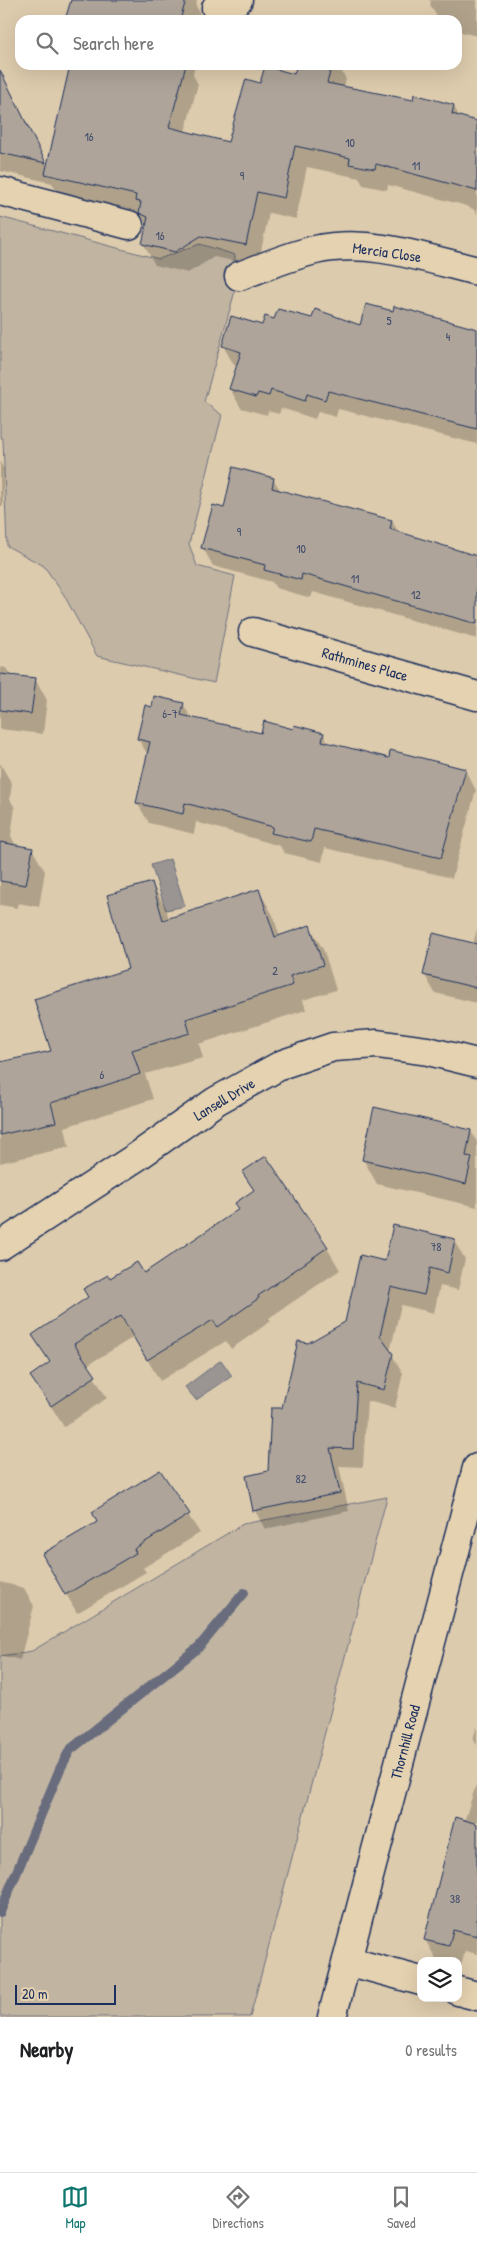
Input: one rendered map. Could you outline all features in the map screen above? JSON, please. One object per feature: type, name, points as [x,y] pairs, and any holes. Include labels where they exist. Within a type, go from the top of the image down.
[{"type":"street","points":[[0,191],[129,225]]},
{"type":"street","name":"Mercia Close","points":[[239,276],[316,250],[347,246],[399,251],[477,272]]},
{"type":"street","name":"Rathmines Place","points":[[253,632],[477,696]]},
{"type":"street","name":"Lansell Drive","points":[[0,1246],[138,1156],[216,1101],[284,1064],[333,1047],[377,1044],[428,1051],[477,1063]]},
{"type":"street","name":"Thornhill Road","points":[[332,2017],[477,1468]]},
{"type":"street","points":[[347,1961],[417,1980]]},
{"type":"street","points":[[462,1992],[477,1996]]},
{"type":"shaded area","points":[[0,217],[159,259],[200,244],[235,255],[235,291],[204,402],[222,415],[189,544],[197,566],[235,576],[214,683],[97,656],[64,595],[44,566],[7,546],[3,440],[0,436]]},
{"type":"shaded area","points":[[170,859],[185,906],[166,910],[151,865]]},
{"type":"shaded area","points":[[221,1360],[232,1376],[196,1400],[185,1387]]},
{"type":"shaded area","points":[[387,1497],[250,2017],[0,2017],[0,1656],[32,1651],[243,1524]]},
{"type":"building","points":[[71,0],[186,0],[182,15],[66,15]]},
{"type":"building","points":[[0,70],[46,163],[0,153]]},
{"type":"building","points":[[69,70],[185,70],[169,127],[228,142],[246,79],[260,83],[264,70],[280,70],[294,74],[295,70],[331,70],[327,83],[413,100],[414,94],[454,105],[452,114],[477,121],[477,191],[376,164],[375,169],[349,164],[350,158],[295,146],[284,198],[257,192],[246,245],[201,236],[175,252],[142,244],[148,217],[139,213],[141,202],[135,201],[136,195],[45,174]]},
{"type":"building","points":[[366,304],[393,311],[394,306],[477,329],[477,429],[328,391],[325,400],[307,394],[305,401],[271,390],[269,396],[258,393],[256,397],[229,389],[241,352],[222,346],[231,316],[262,325],[265,316],[274,319],[278,309],[312,318],[315,309],[360,325]]},
{"type":"building","points":[[233,467],[274,478],[272,488],[392,520],[390,529],[477,556],[477,624],[302,574],[301,580],[264,570],[265,565],[201,548],[213,505],[224,508]]},
{"type":"building","points":[[0,674],[36,678],[31,714],[0,710]]},
{"type":"building","points":[[154,696],[184,703],[181,715],[261,733],[264,721],[293,729],[294,725],[324,733],[322,741],[389,758],[390,750],[466,769],[441,858],[314,829],[311,842],[271,833],[273,827],[185,803],[183,814],[136,803],[150,742],[137,739],[145,705],[152,707]]},
{"type":"building","points":[[0,842],[33,848],[26,885],[0,881]]},
{"type":"building","points":[[152,882],[163,920],[259,889],[275,937],[310,925],[323,965],[290,976],[293,985],[186,1019],[190,1033],[132,1050],[140,1074],[51,1103],[56,1122],[0,1135],[0,1062],[51,1051],[34,999],[128,969],[107,895]]},
{"type":"building","points":[[433,933],[477,944],[477,988],[423,975]]},
{"type":"building","points":[[374,1107],[471,1130],[466,1156],[472,1157],[466,1184],[362,1160]]},
{"type":"building","points":[[266,1156],[328,1247],[258,1296],[259,1298],[218,1327],[213,1320],[147,1360],[121,1316],[74,1344],[96,1376],[51,1406],[30,1376],[50,1362],[32,1335],[88,1297],[83,1289],[108,1275],[110,1278],[137,1262],[144,1273],[239,1209],[235,1203],[254,1190],[242,1172]]},
{"type":"building","points":[[393,1225],[455,1239],[448,1273],[430,1268],[424,1295],[391,1287],[380,1336],[393,1354],[384,1390],[357,1383],[353,1449],[330,1448],[340,1493],[253,1511],[246,1476],[268,1471],[271,1408],[282,1408],[298,1341],[308,1343],[345,1322],[360,1255],[385,1261]]},
{"type":"building","points":[[160,1470],[190,1514],[134,1549],[136,1553],[65,1595],[42,1554],[97,1522],[92,1512]]},
{"type":"building","points":[[455,1817],[477,1824],[477,1936],[453,1930],[449,1946],[424,1940]]},
{"type":"waterway","points":[[0,1912],[60,1769],[70,1750],[199,1647],[244,1593]]}]
